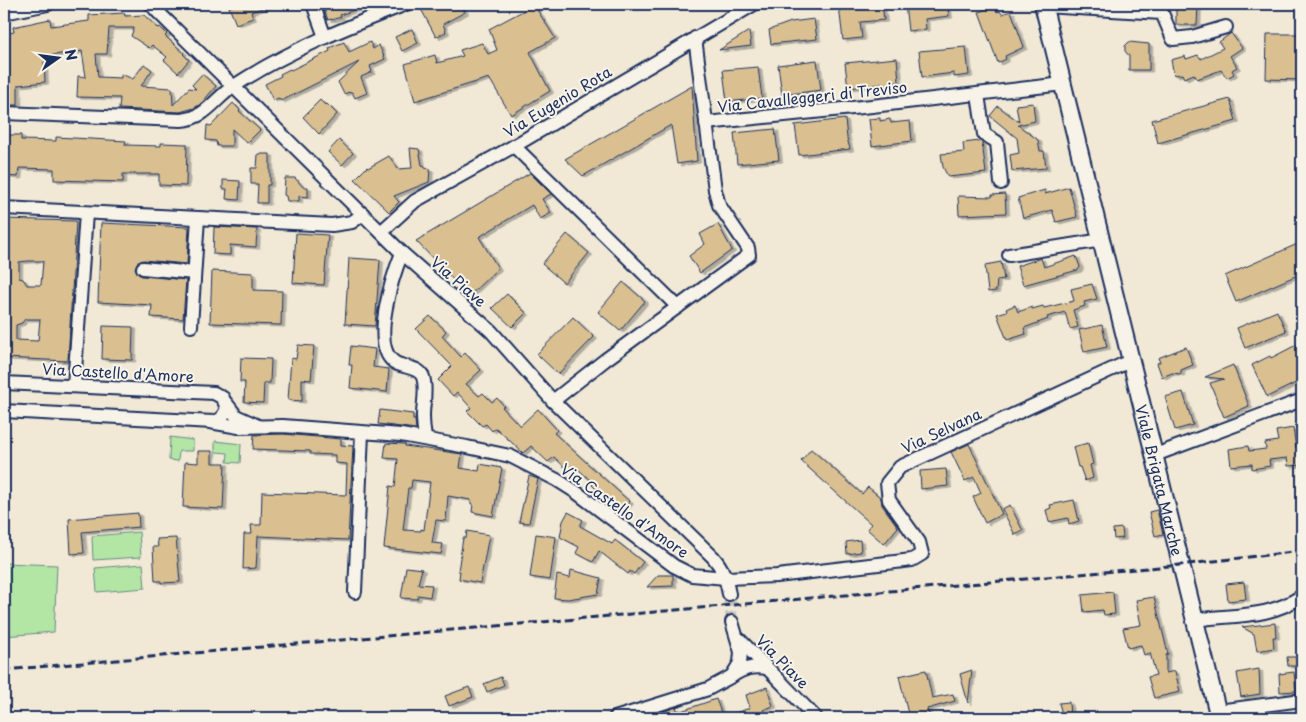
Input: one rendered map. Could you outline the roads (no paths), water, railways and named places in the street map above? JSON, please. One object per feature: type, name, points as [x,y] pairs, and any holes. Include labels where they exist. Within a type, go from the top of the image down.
[{"type":"street","points":[[4,13],[48,4]]},
{"type":"street","name":"Via Piave","points":[[151,4],[402,253],[491,331],[553,401],[713,556],[722,568],[729,594]]},
{"type":"street","points":[[313,4],[325,36]]},
{"type":"street","points":[[4,112],[188,119],[203,114],[233,86],[281,59],[325,36],[406,4]]},
{"type":"street","name":"Via Eugenio Rota","points":[[381,232],[415,201],[514,146],[754,4]]},
{"type":"street","name":"Viale Brigata Marche","points":[[1219,714],[1044,5],[1162,13],[1172,39],[1192,37],[1226,27]]},
{"type":"street","points":[[695,38],[706,123]]},
{"type":"street","name":"Via Cavalleggeri di Treviso","points":[[553,401],[605,360],[749,255],[748,248],[716,198],[706,123],[978,95],[1063,84]]},
{"type":"street","points":[[978,95],[984,134],[997,142],[1002,183]]},
{"type":"street","points":[[514,146],[678,307]]},
{"type":"street","points":[[4,208],[332,225],[352,222],[363,214]]},
{"type":"street","points":[[74,386],[86,213]]},
{"type":"street","points":[[191,326],[198,218]]},
{"type":"street","points":[[1009,255],[1102,240]]},
{"type":"street","points":[[402,253],[393,275],[385,318],[384,338],[390,359],[401,366],[420,372],[423,376],[425,438]]},
{"type":"street","points":[[143,268],[194,273]]},
{"type":"street","name":"Via Selvana","points":[[726,578],[777,576],[912,560],[922,554],[919,542],[889,500],[887,483],[900,467],[1132,360]]},
{"type":"street","name":"Via Castello d'Amore","points":[[4,382],[214,393],[221,396],[236,416],[261,426]]},
{"type":"street","points":[[1155,455],[1302,400]]},
{"type":"street","points":[[210,422],[218,421],[224,415],[227,409],[226,403]]},
{"type":"street","name":"Via Castello d'Amore","points":[[4,411],[210,422],[239,427],[261,426],[425,438],[495,452],[518,459],[576,492],[674,566],[692,575],[726,578]]},
{"type":"street","points":[[354,592],[362,433]]},
{"type":"street","points":[[1195,620],[1269,612],[1286,606],[1302,596]]},
{"type":"street","name":"Via Piave","points":[[732,622],[737,637],[816,718]]},
{"type":"street","points":[[732,676],[741,658],[737,637]]},
{"type":"street","points":[[615,718],[708,689],[746,668],[759,666],[767,668]]},
{"type":"street","points":[[1219,714],[1302,700]]},
{"type":"tunnel","points":[[729,594],[732,622]]},
{"type":"railway","points":[[4,670],[1170,566],[1302,551]]}]
